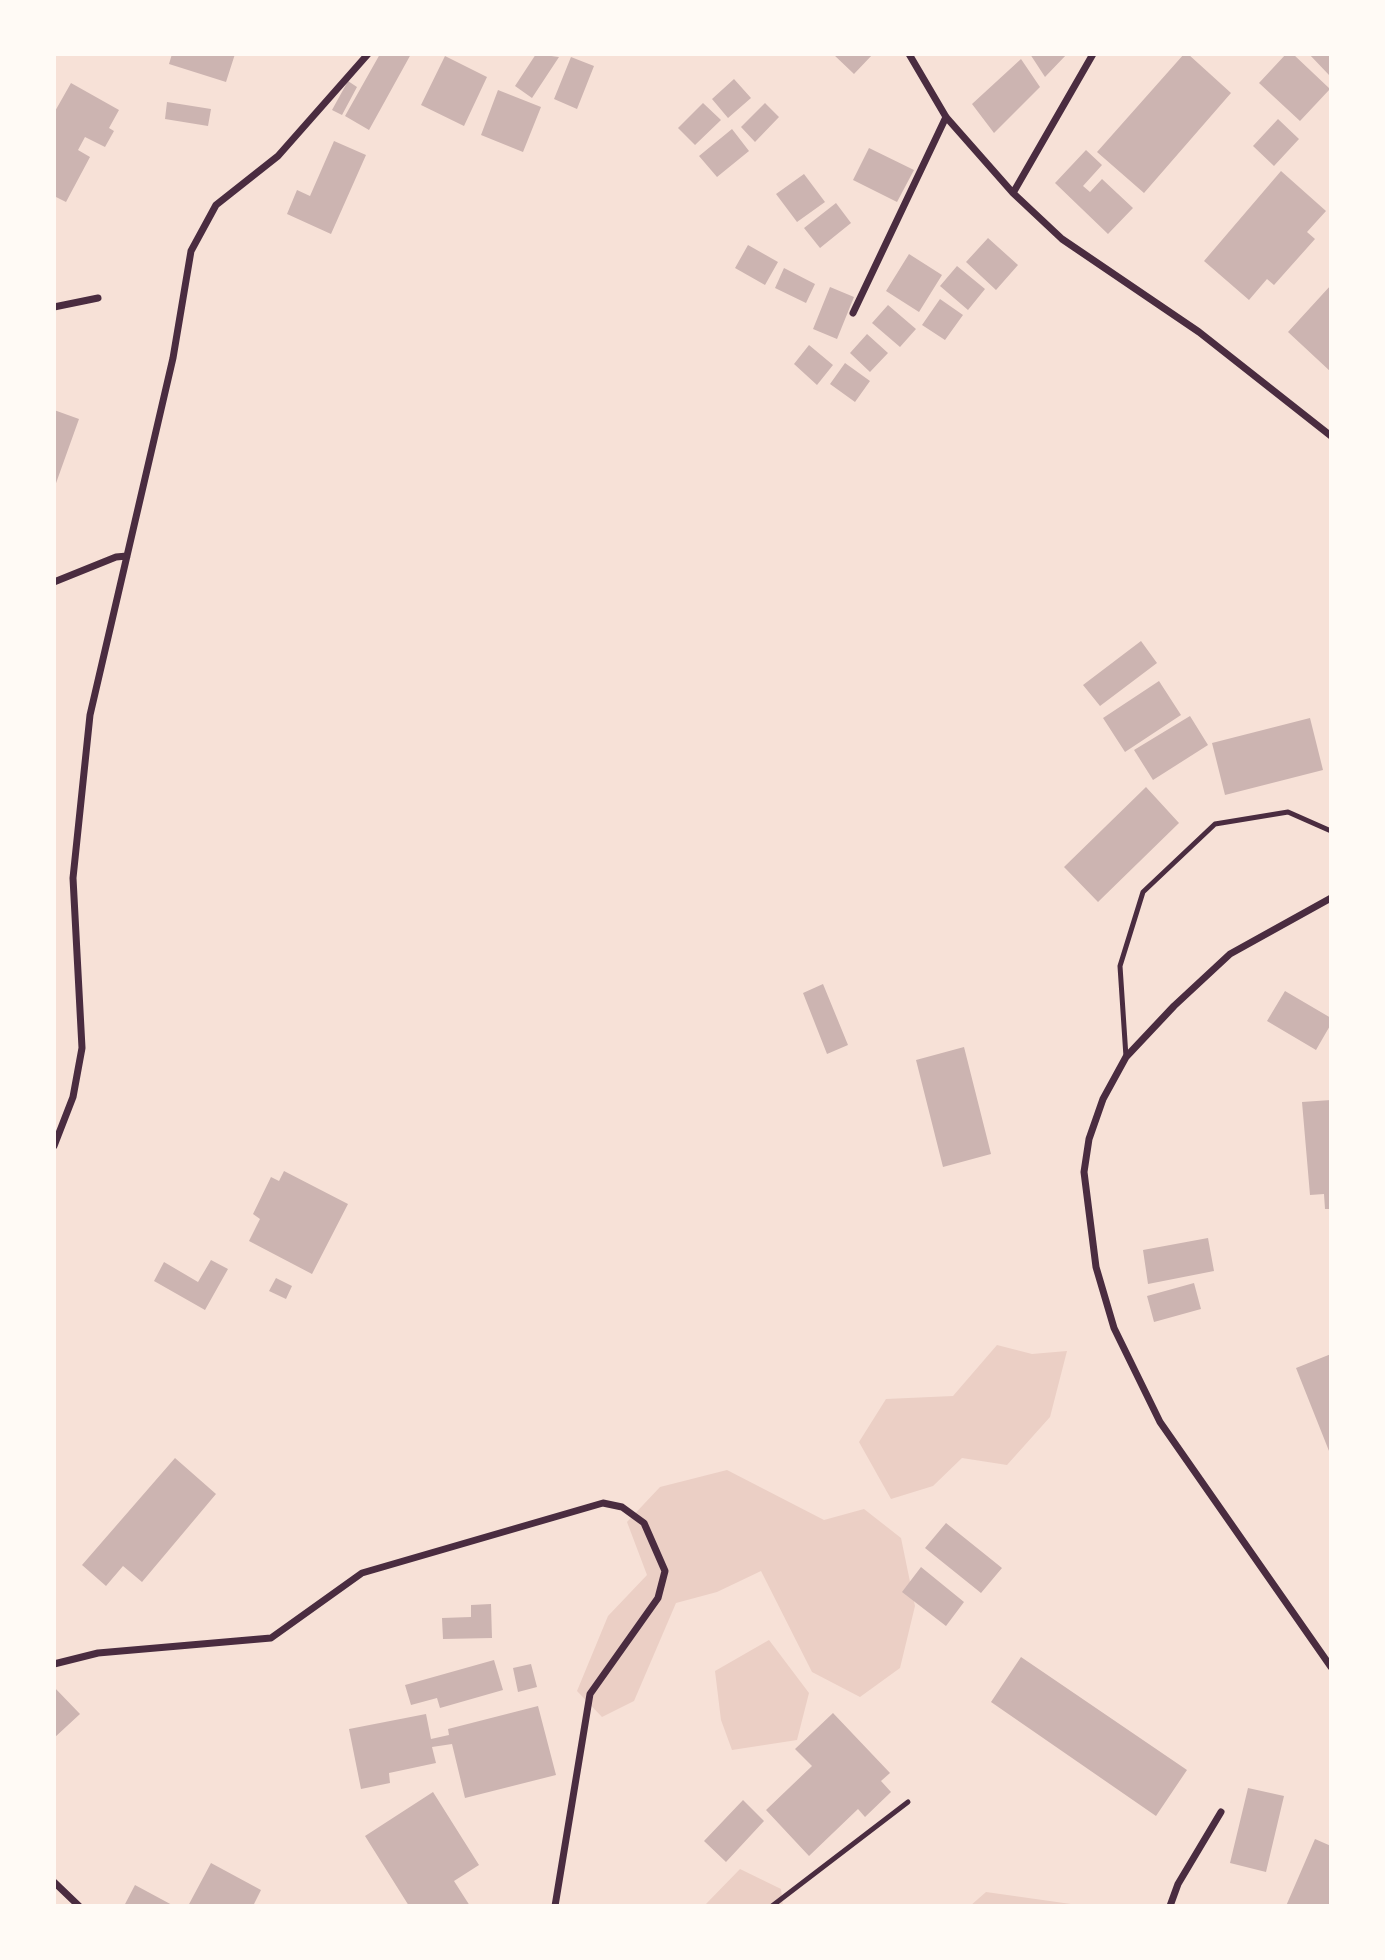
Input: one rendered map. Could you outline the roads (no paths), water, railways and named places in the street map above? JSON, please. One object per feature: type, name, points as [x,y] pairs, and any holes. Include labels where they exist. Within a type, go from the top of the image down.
[{"type":"street","points":[[54,1146],[73,1097],[82,1048],[73,878],[90,715],[173,358],[191,251],[216,205],[278,156],[368,54]]},
{"type":"street","points":[[909,54],[946,117],[1013,193],[1062,239],[1199,332],[1331,436]]},
{"type":"street","points":[[1013,193],[1093,54]]},
{"type":"street","points":[[853,313],[946,117]]},
{"type":"street","points":[[54,307],[97,298]]},
{"type":"street","points":[[54,582],[116,557],[127,556]]},
{"type":"street","points":[[1331,898],[1230,954],[1174,1006],[1126,1057],[1103,1099],[1089,1139],[1083,1172],[1096,1267],[1114,1328],[1160,1422],[1331,1667]]},
{"type":"street","points":[[54,1664],[98,1653],[271,1638],[362,1573],[603,1503],[622,1507],[644,1523],[665,1571],[658,1598],[590,1694],[555,1906]]},
{"type":"street","points":[[1170,1906],[1178,1884],[1220,1812]]},
{"type":"street","points":[[54,1882],[79,1906]]},
{"type":"lane","points":[[1126,1057],[1120,966],[1143,892],[1215,824],[1288,812],[1331,831]]},
{"type":"lane","points":[[772,1906],[908,1802]]}]
